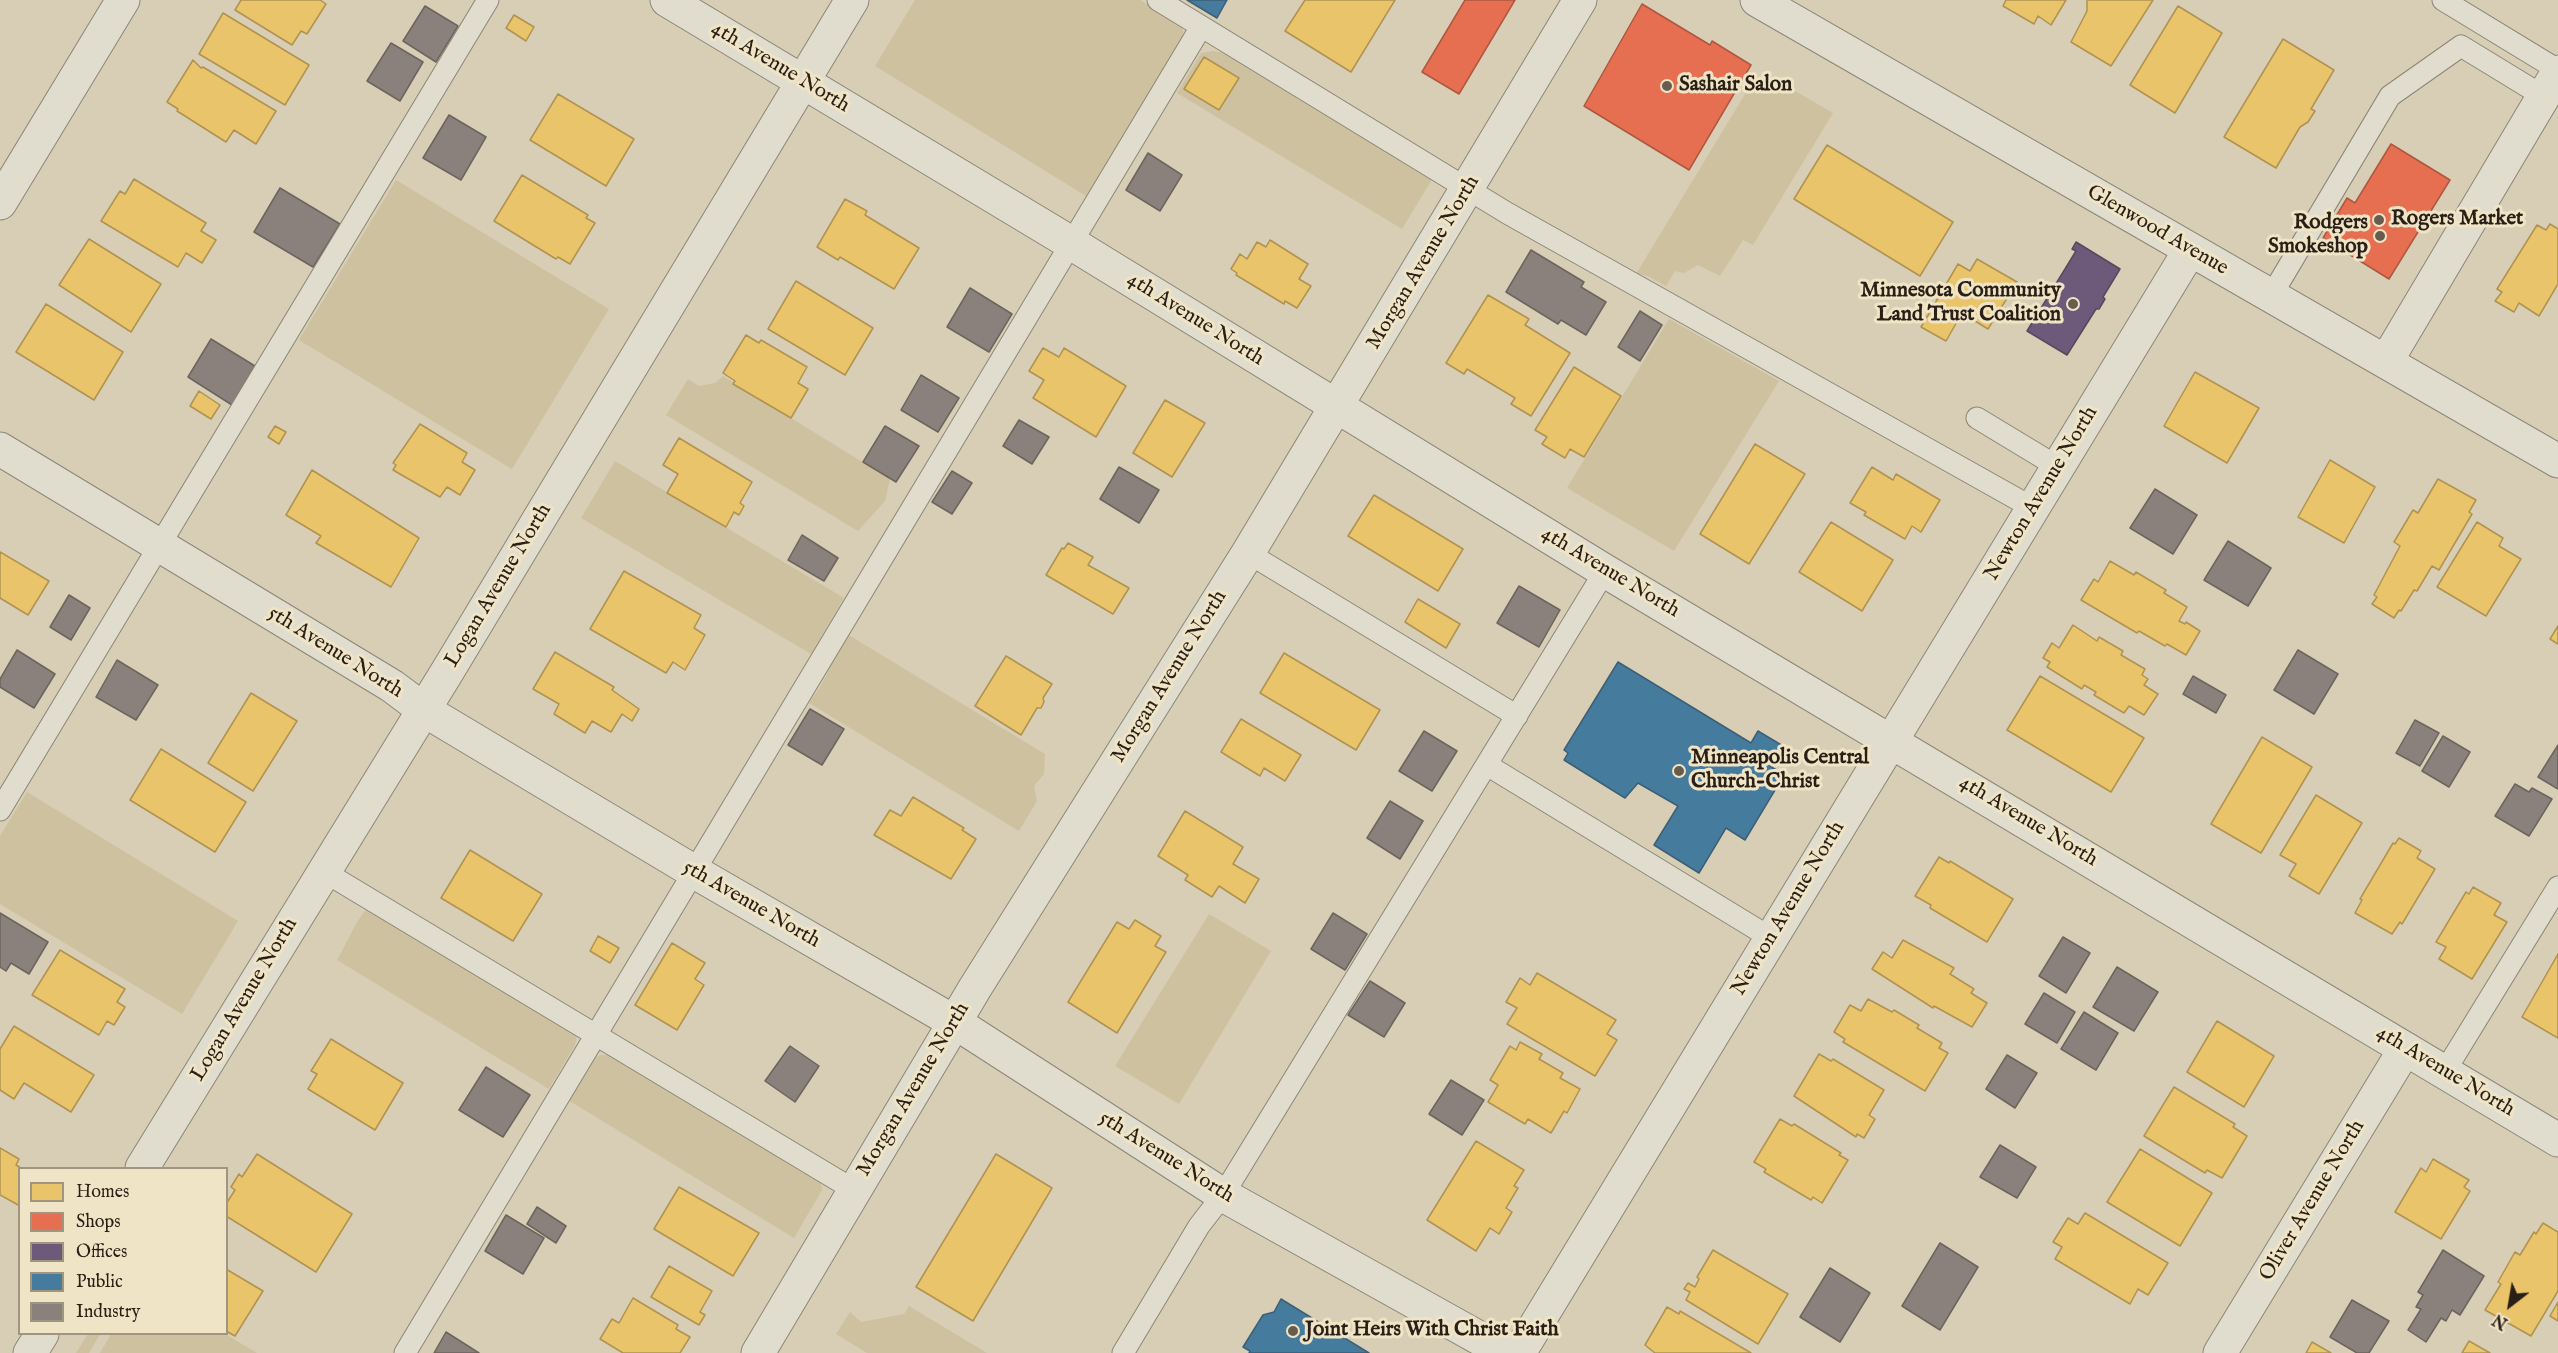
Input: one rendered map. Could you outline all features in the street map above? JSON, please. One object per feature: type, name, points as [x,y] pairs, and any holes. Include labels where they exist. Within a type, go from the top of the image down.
[{"type":"street","points":[[0,203],[123,0]]},
{"type":"street","name":"4th Avenue North","points":[[666,0],[1071,243],[1336,408],[1605,571],[2558,1140]]},
{"type":"street","name":"Logan Avenue North","points":[[143,1167],[424,710],[852,0]]},
{"type":"street","name":"Morgan Avenue North","points":[[758,1353],[982,978],[1248,553],[1580,0]]},
{"type":"street","name":"Glenwood Avenue","points":[[1757,0],[2190,250],[2387,360],[2558,461]]},
{"type":"street","points":[[2387,360],[2553,79]]},
{"type":"street","name":"Newton Avenue North","points":[[1519,1353],[2190,250]]},
{"type":"street","name":"5th Avenue North","points":[[0,449],[392,686],[424,710],[693,871],[956,1023],[1223,1194],[1506,1353]]},
{"type":"street","name":"Oliver Avenue North","points":[[2220,1353],[2405,1049]]},
{"type":"street","points":[[30,1353],[41,1335]]},
{"type":"lane","points":[[0,810],[488,0]]},
{"type":"lane","points":[[1158,0],[1468,190],[2033,508]]},
{"type":"lane","points":[[2443,0],[2553,79]]},
{"type":"lane","points":[[405,1353],[1201,27]]},
{"type":"lane","points":[[2271,296],[2390,96],[2461,46],[2553,79]]},
{"type":"lane","points":[[1977,418],[2058,466]]},
{"type":"lane","points":[[1248,553],[1517,716]]},
{"type":"lane","points":[[1123,1353],[1199,1226],[1223,1194],[1605,571]]},
{"type":"lane","points":[[1487,765],[1771,939]]},
{"type":"lane","points":[[323,871],[854,1190]]},
{"type":"lane","points":[[2445,1071],[2558,887]]},
{"type":"shaded area","points":[[915,0],[1140,0],[1179,24],[1184,37],[1086,196],[875,66]]},
{"type":"shaded area","points":[[1213,51],[1226,53],[1434,176],[1402,229],[1177,93],[1201,53]]},
{"type":"shaded area","points":[[1756,76],[1785,85],[1833,113],[1753,245],[1743,240],[1720,276],[1698,265],[1684,273],[1675,271],[1666,286],[1648,276],[1636,274]]},
{"type":"shaded area","points":[[396,180],[609,309],[512,469],[299,340]]},
{"type":"shaded area","points":[[1669,319],[1779,381],[1674,551],[1567,488]]},
{"type":"shaded area","points":[[723,376],[890,479],[885,501],[858,531],[666,415],[688,379],[699,386],[715,383]]},
{"type":"shaded area","points":[[615,461],[844,598],[811,654],[581,518]]},
{"type":"shaded area","points":[[847,634],[1045,754],[1044,774],[1034,786],[1037,801],[1019,831],[809,703],[820,687]]},
{"type":"shaded area","points":[[27,792],[238,921],[182,1014],[0,904],[0,836]]},
{"type":"shaded area","points":[[367,909],[577,1036],[575,1045],[549,1089],[337,960]]},
{"type":"shaded area","points":[[1209,914],[1271,951],[1179,1104],[1115,1066]]},
{"type":"shaded area","points":[[600,1055],[608,1055],[622,1062],[821,1183],[822,1190],[794,1238],[568,1100],[593,1059]]},
{"type":"shaded area","points":[[909,1306],[987,1353],[867,1353],[836,1334],[850,1312],[861,1322],[904,1314]]},
{"type":"shaded area","points":[[87,1335],[99,1335],[89,1353],[76,1353]]},
{"type":"shaded area","points":[[110,1335],[227,1335],[257,1353],[100,1353]]},
{"type":"building: Homes","points":[[241,0],[320,0],[326,4],[307,34],[301,31],[292,45],[235,10]]},
{"type":"building: Homes","points":[[1305,0],[1395,0],[1351,72],[1285,31]]},
{"type":"building: Homes","points":[[2006,0],[2066,0],[2051,25],[2038,16],[2034,24],[2003,6]]},
{"type":"building: Homes","points":[[2087,0],[2153,0],[2111,66],[2071,42],[2087,11]]},
{"type":"building: Homes","points":[[2178,6],[2222,33],[2175,113],[2130,85]]},
{"type":"building: Homes","points":[[223,13],[309,65],[285,105],[199,54]]},
{"type":"building: Homes","points":[[514,15],[534,27],[526,41],[506,28]]},
{"type":"building: Homes","points":[[2283,39],[2334,70],[2311,109],[2315,111],[2308,122],[2300,127],[2276,168],[2224,137]]},
{"type":"building: Homes","points":[[1204,57],[1239,78],[1219,110],[1184,89]]},
{"type":"building: Homes","points":[[193,60],[201,68],[203,67],[276,111],[256,144],[234,130],[226,142],[177,111],[178,109],[167,102]]},
{"type":"building: Homes","points":[[558,94],[634,139],[606,186],[530,140]]},
{"type":"building: Homes","points":[[1827,145],[1953,222],[1920,276],[1794,199]]},
{"type":"building: Homes","points":[[522,175],[588,215],[586,218],[595,223],[570,264],[558,257],[556,259],[494,221]]},
{"type":"building: Homes","points":[[134,179],[206,223],[201,231],[216,240],[202,263],[186,253],[178,267],[101,221],[120,191],[125,194]]},
{"type":"building: Homes","points":[[845,199],[867,211],[865,215],[919,248],[894,289],[840,257],[838,260],[817,247]]},
{"type":"building: Homes","points":[[2550,224],[2558,229],[2558,284],[2539,316],[2519,303],[2514,312],[2495,301],[2502,292],[2497,289],[2537,225],[2546,230]]},
{"type":"building: Homes","points":[[89,239],[161,284],[131,332],[59,285]]},
{"type":"building: Homes","points":[[1270,240],[1308,264],[1299,279],[1311,286],[1297,308],[1285,301],[1284,304],[1236,275],[1237,273],[1231,269],[1240,254],[1247,259],[1257,242],[1266,247]]},
{"type":"building: Homes","points":[[1977,259],[2017,282],[1988,329],[1962,313],[1946,341],[1921,327],[1958,264],[1970,271]]},
{"type":"building: Homes","points":[[796,281],[873,328],[845,375],[768,329]]},
{"type":"building: Homes","points":[[1488,295],[1529,319],[1525,325],[1570,353],[1531,416],[1511,404],[1515,398],[1467,369],[1464,374],[1446,363]]},
{"type":"building: Homes","points":[[46,304],[123,352],[94,400],[16,352]]},
{"type":"building: Homes","points":[[746,335],[759,343],[761,340],[807,367],[798,383],[808,389],[791,418],[733,384],[735,381],[723,373]]},
{"type":"building: Homes","points":[[1043,348],[1059,357],[1064,348],[1126,386],[1096,437],[1033,398],[1044,380],[1029,371]]},
{"type":"building: Homes","points":[[1574,367],[1621,396],[1584,457],[1570,449],[1565,458],[1542,444],[1547,437],[1535,430]]},
{"type":"building: Homes","points":[[2195,372],[2259,408],[2227,463],[2164,426]]},
{"type":"building: Homes","points":[[199,391],[220,405],[211,419],[190,406]]},
{"type":"building: Homes","points":[[1165,400],[1205,423],[1172,477],[1133,453]]},
{"type":"building: Homes","points":[[420,424],[467,453],[462,462],[475,470],[460,495],[447,487],[440,497],[393,470],[396,465],[393,463]]},
{"type":"building: Homes","points":[[275,426],[286,432],[279,444],[268,437]]},
{"type":"building: Homes","points":[[679,438],[752,482],[740,503],[744,506],[739,515],[734,512],[726,527],[667,493],[678,474],[663,465]]},
{"type":"building: Homes","points":[[1755,444],[1805,474],[1749,564],[1700,534]]},
{"type":"building: Homes","points":[[2330,460],[2375,487],[2344,543],[2298,517]]},
{"type":"building: Homes","points":[[1872,467],[1893,480],[1896,474],[1940,500],[1921,532],[1912,526],[1905,539],[1864,515],[1866,512],[1850,503]]},
{"type":"building: Homes","points":[[312,470],[419,538],[391,587],[316,543],[321,536],[286,515]]},
{"type":"building: Homes","points":[[2438,479],[2476,500],[2469,512],[2472,514],[2439,570],[2432,566],[2417,591],[2414,590],[2394,618],[2372,604],[2377,597],[2374,595],[2400,546],[2394,542],[2413,510],[2418,513]]},
{"type":"building: Homes","points":[[1374,495],[1463,549],[1438,591],[1348,536]]},
{"type":"building: Homes","points":[[1831,522],[1893,560],[1862,611],[1799,572]]},
{"type":"building: Homes","points":[[2477,522],[2503,538],[2499,546],[2521,559],[2486,616],[2437,587]]},
{"type":"building: Homes","points":[[1068,543],[1093,557],[1088,565],[1129,588],[1113,614],[1046,575],[1062,548],[1064,549]]},
{"type":"building: Homes","points":[[0,552],[49,581],[28,615],[0,598]]},
{"type":"building: Homes","points":[[2110,561],[2134,575],[2136,572],[2166,590],[2164,593],[2187,607],[2179,621],[2185,624],[2186,622],[2200,631],[2186,655],[2139,631],[2137,633],[2081,600],[2094,579],[2098,582]]},
{"type":"building: Homes","points":[[624,571],[701,615],[694,628],[705,635],[685,670],[673,662],[666,673],[590,629]]},
{"type":"building: Homes","points":[[1418,599],[1460,624],[1446,648],[1405,622]]},
{"type":"building: Homes","points":[[2073,625],[2097,641],[2099,637],[2123,651],[2121,655],[2145,669],[2142,675],[2148,679],[2144,685],[2158,694],[2144,715],[2129,706],[2124,713],[2094,695],[2096,692],[2084,685],[2082,689],[2047,667],[2050,662],[2043,658],[2052,643],[2059,648]]},
{"type":"building: Homes","points":[[2558,626],[2558,644],[2550,639]]},
{"type":"building: Homes","points":[[555,652],[614,687],[612,690],[639,709],[632,721],[622,714],[611,732],[592,721],[585,733],[554,714],[559,704],[533,689]]},
{"type":"building: Homes","points":[[1284,653],[1380,710],[1356,750],[1260,693]]},
{"type":"building: Homes","points":[[1006,656],[1052,684],[1043,698],[1041,708],[1037,708],[1021,735],[975,706]]},
{"type":"building: Homes","points":[[2040,676],[2144,738],[2111,792],[2007,730]]},
{"type":"building: Homes","points":[[251,693],[297,721],[253,791],[208,763]]},
{"type":"building: Homes","points":[[1241,719],[1301,755],[1285,781],[1264,768],[1260,776],[1221,752]]},
{"type":"building: Homes","points":[[2262,737],[2312,767],[2261,853],[2211,824]]},
{"type":"building: Homes","points":[[161,749],[246,802],[215,852],[130,800]]},
{"type":"building: Homes","points":[[2316,795],[2362,823],[2319,894],[2289,876],[2296,864],[2280,855]]},
{"type":"building: Homes","points":[[913,797],[964,828],[962,830],[976,839],[951,879],[874,835],[890,810],[901,816]]},
{"type":"building: Homes","points":[[1185,811],[1243,847],[1233,864],[1259,879],[1245,903],[1219,886],[1212,897],[1185,880],[1188,875],[1158,856]]},
{"type":"building: Homes","points":[[2399,838],[2421,851],[2417,858],[2435,869],[2402,924],[2400,922],[2392,934],[2355,913],[2362,900],[2360,899],[2393,843],[2395,844]]},
{"type":"building: Homes","points":[[470,850],[542,894],[513,941],[441,898]]},
{"type":"building: Homes","points":[[1939,857],[1949,863],[1950,861],[2013,899],[1987,942],[1930,908],[1931,905],[1915,896]]},
{"type":"building: Homes","points":[[2473,887],[2501,903],[2494,915],[2507,922],[2472,979],[2439,959],[2446,947],[2436,942],[2466,892],[2469,894]]},
{"type":"building: Homes","points":[[1135,920],[1161,936],[1155,946],[1166,952],[1117,1033],[1068,1002],[1117,922],[1129,929]]},
{"type":"building: Homes","points":[[598,936],[619,948],[610,963],[590,951]]},
{"type":"building: Homes","points":[[1903,940],[1954,968],[1950,974],[1974,989],[1971,993],[1987,1003],[1972,1027],[1934,1006],[1933,1008],[1872,969],[1883,952],[1892,958]]},
{"type":"building: Homes","points":[[672,943],[705,963],[695,979],[704,985],[677,1030],[635,1005]]},
{"type":"building: Homes","points":[[60,950],[125,989],[117,1002],[125,1007],[114,1025],[107,1021],[99,1035],[32,995]]},
{"type":"building: Homes","points":[[2558,954],[2558,1038],[2522,1017]]},
{"type":"building: Homes","points":[[1537,973],[1616,1020],[1607,1034],[1617,1040],[1595,1076],[1507,1024],[1517,1008],[1506,1002],[1520,978],[1530,985]]},
{"type":"building: Homes","points":[[1868,999],[1892,1012],[1894,1010],[1919,1025],[1917,1028],[1942,1043],[1939,1048],[1948,1053],[1925,1091],[1843,1042],[1845,1039],[1834,1032],[1850,1005],[1861,1011]]},
{"type":"building: Homes","points":[[2217,1021],[2274,1056],[2244,1107],[2187,1072]]},
{"type":"building: Homes","points":[[14,1026],[94,1075],[71,1112],[24,1083],[14,1099],[0,1090],[0,1049]]},
{"type":"building: Homes","points":[[331,1039],[403,1083],[375,1130],[308,1089],[317,1074],[311,1071]]},
{"type":"building: Homes","points":[[1520,1042],[1542,1054],[1539,1059],[1563,1073],[1560,1078],[1580,1089],[1567,1113],[1564,1111],[1551,1133],[1528,1119],[1525,1124],[1488,1102],[1498,1085],[1490,1080],[1510,1046],[1516,1050]]},
{"type":"building: Homes","points":[[1819,1054],[1831,1061],[1833,1059],[1884,1090],[1869,1115],[1875,1119],[1864,1138],[1857,1134],[1856,1137],[1794,1096]]},
{"type":"building: Homes","points":[[2174,1087],[2235,1124],[2233,1127],[2247,1136],[2222,1178],[2207,1170],[2205,1173],[2144,1136]]},
{"type":"building: Homes","points":[[1780,1119],[1792,1126],[1794,1124],[1841,1153],[1839,1155],[1848,1160],[1822,1203],[1813,1197],[1811,1200],[1764,1172],[1766,1169],[1754,1162]]},
{"type":"building: Homes","points":[[1476,1141],[1524,1170],[1514,1186],[1518,1188],[1506,1208],[1512,1212],[1499,1234],[1490,1228],[1476,1251],[1427,1220]]},
{"type":"building: Homes","points":[[0,1148],[19,1159],[16,1165],[19,1167],[18,1205],[0,1195]]},
{"type":"building: Homes","points":[[2140,1149],[2212,1193],[2180,1246],[2107,1202]]},
{"type":"building: Homes","points":[[257,1154],[352,1214],[316,1272],[228,1217],[228,1201],[235,1190],[231,1187],[239,1174],[242,1177]]},
{"type":"building: Homes","points":[[996,1154],[1052,1188],[973,1321],[916,1287]]},
{"type":"building: Homes","points":[[2433,1159],[2469,1180],[2464,1187],[2470,1191],[2441,1239],[2395,1212],[2421,1168],[2426,1172]]},
{"type":"building: Homes","points":[[679,1187],[759,1233],[733,1276],[654,1229]]},
{"type":"building: Homes","points":[[2085,1213],[2168,1263],[2148,1295],[2138,1289],[2130,1304],[2055,1259],[2062,1247],[2053,1242],[2068,1218],[2078,1224]]},
{"type":"building: Homes","points":[[2543,1223],[2558,1232],[2558,1291],[2531,1336],[2485,1310],[2501,1284],[2498,1282],[2515,1252],[2520,1255],[2534,1232],[2536,1234]]},
{"type":"building: Homes","points":[[1713,1250],[1788,1294],[1758,1344],[1686,1300],[1690,1292],[1684,1289],[1688,1283],[1695,1287],[1699,1279],[1697,1277]]},
{"type":"building: Homes","points":[[669,1266],[712,1291],[700,1312],[705,1315],[699,1325],[651,1297]]},
{"type":"building: Homes","points":[[228,1270],[263,1291],[235,1336],[228,1332]]},
{"type":"building: Homes","points":[[633,1298],[678,1325],[676,1329],[690,1337],[680,1353],[623,1353],[600,1339],[612,1319],[619,1323]]},
{"type":"building: Homes","points":[[2558,1302],[2558,1321],[2550,1316]]},
{"type":"building: Homes","points":[[1667,1307],[1679,1314],[1680,1311],[1751,1353],[1655,1353],[1645,1345]]},
{"type":"building: Homes","points":[[2469,1341],[2490,1353],[2462,1353]]},
{"type":"building: Homes","points":[[2312,1342],[2331,1353],[2306,1353]]},
{"type":"building: Shops","points":[[1465,0],[1515,0],[1459,94],[1422,72]]},
{"type":"building: Shops","name":"Sashair Salon","points":[[1642,4],[1710,45],[1712,41],[1751,65],[1689,170],[1584,106]]},
{"type":"building: Shops","name":"Rogers Market","points":[[2391,144],[2450,180],[2389,279],[2323,238],[2347,198],[2355,203]]},
{"type":"building: Offices","name":"Minnesota Community Land Trust Coalition","points":[[2076,242],[2120,269],[2103,297],[2105,299],[2099,309],[2096,309],[2067,355],[2027,331],[2076,251],[2072,249]]},
{"type":"building: Public","points":[[1187,0],[1227,0],[1217,18]]},
{"type":"building: Public","name":"Minneapolis Central Church-Christ","points":[[1618,662],[1751,743],[1758,731],[1783,746],[1770,766],[1784,775],[1745,840],[1726,828],[1699,873],[1654,845],[1678,806],[1638,783],[1625,798],[1564,760],[1568,753],[1564,750]]},
{"type":"building: Public","name":"Joint Heirs With Christ Faith","points":[[1281,1299],[1369,1353],[1249,1353],[1250,1351],[1243,1347],[1263,1315],[1274,1312]]},
{"type":"building: Industry","points":[[425,6],[458,26],[436,62],[403,41]]},
{"type":"building: Industry","points":[[391,43],[423,62],[400,101],[367,81]]},
{"type":"building: Industry","points":[[449,115],[486,137],[461,180],[423,158]]},
{"type":"building: Industry","points":[[1148,153],[1182,175],[1160,211],[1126,190]]},
{"type":"building: Industry","points":[[280,188],[340,224],[313,267],[254,232]]},
{"type":"building: Industry","points":[[1531,250],[1584,282],[1581,287],[1606,302],[1586,335],[1561,320],[1558,324],[1506,292]]},
{"type":"building: Industry","points":[[970,288],[1012,314],[989,352],[947,327]]},
{"type":"building: Industry","points":[[1640,311],[1662,325],[1640,361],[1618,347]]},
{"type":"building: Industry","points":[[211,339],[255,366],[232,405],[188,377]]},
{"type":"building: Industry","points":[[921,375],[959,398],[938,432],[901,410]]},
{"type":"building: Industry","points":[[1019,420],[1049,437],[1032,464],[1003,446]]},
{"type":"building: Industry","points":[[885,426],[919,446],[896,482],[863,462]]},
{"type":"building: Industry","points":[[1119,467],[1159,490],[1139,523],[1100,499]]},
{"type":"building: Industry","points":[[952,471],[972,483],[952,514],[932,502]]},
{"type":"building: Industry","points":[[2155,489],[2197,515],[2173,554],[2130,528]]},
{"type":"building: Industry","points":[[802,535],[838,558],[824,581],[788,560]]},
{"type":"building: Industry","points":[[2228,541],[2271,568],[2248,606],[2204,580]]},
{"type":"building: Industry","points":[[1519,586],[1560,610],[1539,647],[1497,623]]},
{"type":"building: Industry","points":[[69,595],[90,608],[71,640],[50,627]]},
{"type":"building: Industry","points":[[17,650],[55,674],[34,708],[0,687],[0,679]]},
{"type":"building: Industry","points":[[2298,650],[2338,674],[2314,714],[2274,690]]},
{"type":"building: Industry","points":[[117,660],[158,685],[136,720],[96,697]]},
{"type":"building: Industry","points":[[2193,676],[2226,695],[2216,713],[2183,694]]},
{"type":"building: Industry","points":[[810,709],[844,729],[822,765],[788,745]]},
{"type":"building: Industry","points":[[2415,720],[2439,733],[2420,766],[2396,753]]},
{"type":"building: Industry","points":[[1424,731],[1457,751],[1432,791],[1399,771]]},
{"type":"building: Industry","points":[[2443,736],[2470,752],[2449,787],[2422,771]]},
{"type":"building: Industry","points":[[2558,745],[2558,789],[2538,777]]},
{"type":"building: Industry","points":[[2515,784],[2529,792],[2532,788],[2552,799],[2529,836],[2495,816]]},
{"type":"building: Industry","points":[[1390,801],[1423,821],[1400,859],[1367,838]]},
{"type":"building: Industry","points":[[0,913],[48,942],[29,974],[11,963],[6,971],[0,967]]},
{"type":"building: Industry","points":[[1333,913],[1367,934],[1345,970],[1311,949]]},
{"type":"building: Industry","points":[[2063,937],[2090,953],[2066,993],[2039,976]]},
{"type":"building: Industry","points":[[2117,967],[2158,992],[2134,1031],[2093,1007]]},
{"type":"building: Industry","points":[[1370,981],[1405,1003],[1384,1037],[1348,1015]]},
{"type":"building: Industry","points":[[2044,993],[2075,1012],[2057,1043],[2025,1024]]},
{"type":"building: Industry","points":[[2084,1012],[2118,1033],[2096,1070],[2061,1049]]},
{"type":"building: Industry","points":[[790,1046],[819,1066],[795,1102],[765,1081]]},
{"type":"building: Industry","points":[[2007,1055],[2037,1073],[2015,1108],[1986,1089]]},
{"type":"building: Industry","points":[[486,1067],[530,1095],[503,1137],[459,1110]]},
{"type":"building: Industry","points":[[1451,1080],[1484,1100],[1462,1135],[1429,1114]]},
{"type":"building: Industry","points":[[2000,1145],[2036,1167],[2017,1198],[1980,1177]]},
{"type":"building: Industry","points":[[537,1207],[566,1226],[556,1243],[527,1224]]},
{"type":"building: Industry","points":[[506,1215],[544,1238],[523,1274],[485,1251]]},
{"type":"building: Industry","points":[[1940,1243],[1978,1267],[1940,1330],[1902,1306]]},
{"type":"building: Industry","points":[[2443,1250],[2484,1276],[2460,1315],[2452,1310],[2446,1321],[2441,1318],[2426,1342],[2408,1330],[2421,1309],[2416,1307],[2423,1295],[2418,1292]]},
{"type":"building: Industry","points":[[1830,1268],[1870,1293],[1840,1342],[1800,1317]]},
{"type":"building: Industry","points":[[2352,1300],[2389,1321],[2369,1353],[2357,1353],[2330,1337]]},
{"type":"building: Industry","points":[[446,1332],[479,1353],[434,1353]]},
{"type":"place","name":"Sashair Salon","points":[[1667,86]]},
{"type":"place","name":"Rogers Market","points":[[2379,220]]},
{"type":"place","name":"Rodgers Smokeshop","points":[[2380,236]]},
{"type":"place","name":"Minnesota Community Land Trust Coalition","points":[[2073,304]]},
{"type":"place","name":"Minneapolis Central Church-Christ","points":[[1679,771]]},
{"type":"place","name":"Joint Heirs With Christ Faith","points":[[1293,1331]]}]
